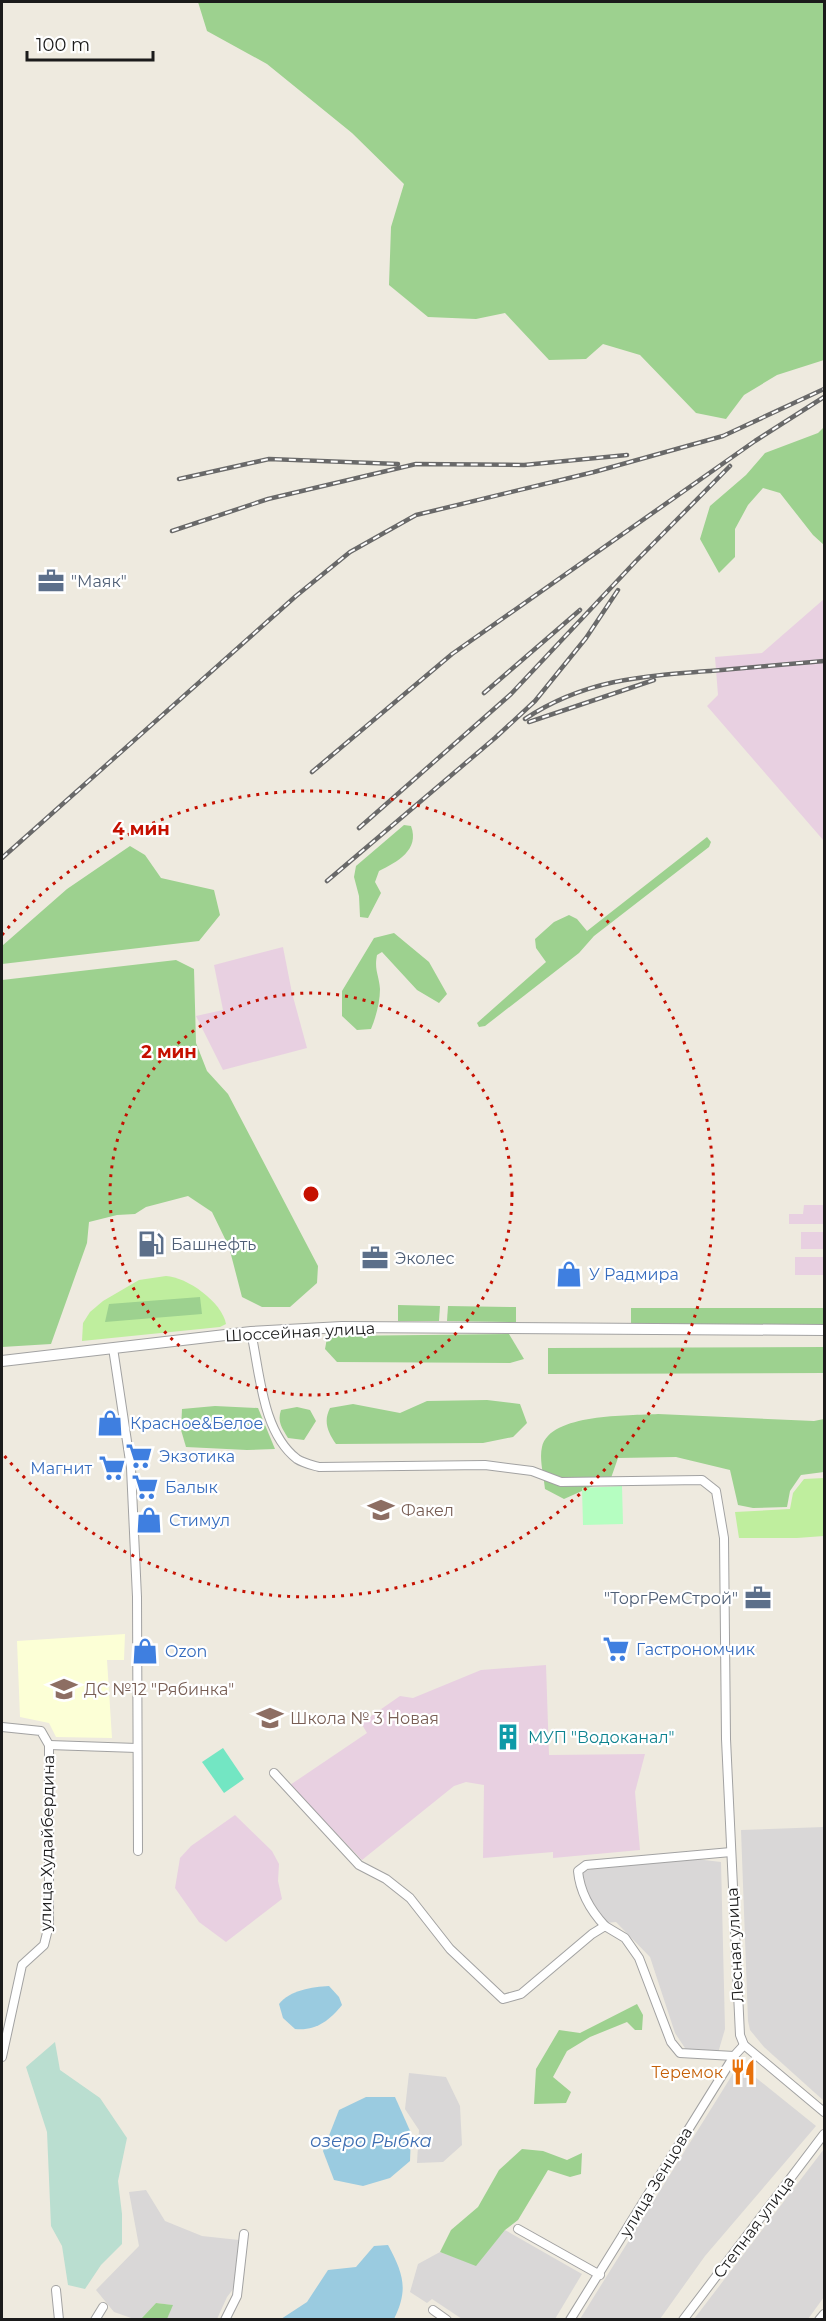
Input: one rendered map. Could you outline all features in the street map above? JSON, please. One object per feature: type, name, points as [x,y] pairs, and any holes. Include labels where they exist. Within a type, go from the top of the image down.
[{"type":"street","name":"Шоссейная улица","points":[[2,1361],[251,1332],[342,1327],[825,1330]]},
{"type":"street","name":"Лесная улица","points":[[251,1332],[269,1418],[279,1441],[299,1460],[319,1467],[485,1465],[532,1471],[561,1482],[702,1480],[716,1491],[724,1538],[726,1739],[738,2017],[744,2045]]},
{"type":"street","points":[[113,1348],[131,1468],[137,1597],[138,1851]]},
{"type":"street","name":"улица Худайбердина","points":[[2,1727],[41,1731],[49,1745],[49,1925],[44,1945],[22,1965],[2,2056]]},
{"type":"street","points":[[49,1745],[137,1748]]},
{"type":"street","points":[[274,1773],[359,1865],[386,1879],[410,1898],[450,1949],[503,1999],[520,1994],[605,1926]]},
{"type":"street","points":[[731,1852],[586,1865],[578,1871],[579,1883],[594,1914],[605,1926],[624,1938],[639,1958],[671,2042],[680,2053],[734,2056]]},
{"type":"street","points":[[744,2045],[825,2112]]},
{"type":"street","name":"улица Зенцова","points":[[570,2319],[600,2275],[734,2056],[744,2045]]},
{"type":"street","name":"Степная улица","points":[[683,2319],[825,2134]]},
{"type":"street","points":[[518,2229],[600,2275]]},
{"type":"street","points":[[225,2319],[237,2295],[244,2235]]},
{"type":"street","points":[[56,2290],[59,2319]]},
{"type":"street","points":[[94,2319],[103,2307]]},
{"type":"street","points":[[433,2310],[447,2319]]},
{"type":"street","points":[[819,2319],[825,2314]]},
{"type":"shaded area","points":[[824,599],[824,841],[707,706],[718,695],[715,657],[762,653]]},
{"type":"shaded area","points":[[283,947],[292,993],[307,1048],[223,1070],[196,1016],[223,1010],[214,965]]},
{"type":"shaded area","points":[[804,1205],[824,1205],[824,1224],[789,1224],[789,1214],[803,1214]]},
{"type":"shaded area","points":[[801,1232],[824,1232],[824,1249],[801,1249]]},
{"type":"shaded area","points":[[795,1257],[824,1257],[824,1275],[795,1275]]},
{"type":"shaded area","name":"ДС №12 \"Рябинка\"","points":[[125,1634],[124,1660],[107,1660],[112,1738],[56,1737],[49,1723],[20,1717],[17,1641]]},
{"type":"shaded area","points":[[546,1665],[549,1755],[645,1754],[635,1792],[640,1850],[553,1858],[553,1852],[483,1858],[484,1785],[466,1782],[454,1786],[362,1860],[290,1785],[367,1733],[361,1723],[400,1696],[413,1698],[481,1670]]},
{"type":"shaded area","points":[[235,1815],[272,1851],[279,1864],[278,1881],[282,1899],[226,1942],[199,1922],[175,1888],[180,1858],[191,1846]]},
{"type":"shaded area","points":[[824,1827],[824,2101],[764,2047],[750,2030],[741,1830]]},
{"type":"shaded area","points":[[687,1858],[721,1862],[725,2029],[718,2053],[687,2051],[675,2033],[650,1957],[616,1922],[606,1923],[596,1912],[582,1885],[582,1872],[592,1869]]},
{"type":"shaded area","points":[[55,2042],[60,2070],[100,2098],[127,2138],[118,2181],[122,2214],[122,2244],[101,2265],[85,2289],[68,2285],[62,2246],[51,2226],[47,2132],[26,2067]]},
{"type":"shaded area","points":[[739,2064],[816,2126],[705,2256],[660,2319],[580,2319]]},
{"type":"shaded area","points":[[409,2073],[446,2077],[460,2106],[462,2145],[443,2162],[417,2163],[419,2130],[405,2109]]},
{"type":"shaded area","points":[[824,2149],[824,2297],[808,2319],[694,2319]]},
{"type":"shaded area","points":[[146,2190],[165,2221],[202,2236],[239,2240],[234,2288],[227,2297],[217,2319],[167,2319],[172,2305],[156,2303],[141,2319],[134,2319],[114,2312],[96,2290],[139,2246],[129,2192]]},
{"type":"shaded area","points":[[505,2230],[582,2274],[555,2319],[462,2319],[432,2299],[427,2303],[410,2292],[418,2264],[440,2252],[476,2265]]},
{"type":"green space","points":[[198,2],[824,2],[824,360],[777,375],[744,395],[726,419],[696,413],[640,355],[603,344],[586,359],[549,360],[505,313],[476,319],[428,317],[389,285],[391,227],[404,184],[352,133],[267,64],[207,31]]},
{"type":"green space","points":[[824,427],[824,545],[813,535],[780,493],[763,488],[748,505],[735,529],[735,557],[719,573],[700,539],[710,506],[746,475],[765,453],[818,433]]},
{"type":"green space","points":[[404,825],[411,826],[413,834],[410,848],[393,864],[379,871],[375,882],[381,893],[368,918],[360,917],[359,896],[354,877],[356,866]]},
{"type":"green space","points":[[707,837],[711,842],[709,847],[594,936],[579,953],[485,1026],[479,1027],[477,1023],[546,962],[536,948],[535,939],[554,922],[569,915],[577,919],[587,931]]},
{"type":"green space","points":[[130,846],[145,855],[161,878],[214,890],[220,915],[199,941],[2,964],[2,946],[67,889]]},
{"type":"green space","points":[[394,933],[429,962],[447,994],[439,1003],[417,990],[382,952],[377,955],[376,960],[380,989],[375,1020],[371,1029],[357,1030],[342,1016],[342,991],[374,938]]},
{"type":"green space","points":[[176,960],[194,969],[196,1043],[207,1071],[228,1094],[318,1266],[317,1283],[290,1307],[262,1307],[242,1297],[229,1247],[212,1212],[188,1196],[146,1207],[135,1214],[117,1215],[89,1222],[87,1243],[51,1344],[2,1347],[2,980]]},
{"type":"green space","points":[[166,1276],[184,1281],[211,1299],[218,1307],[226,1324],[220,1327],[82,1341],[83,1323],[90,1312],[103,1301],[139,1280]]},
{"type":"green space","points":[[200,1297],[202,1314],[105,1322],[109,1304]]},
{"type":"green space","points":[[398,1305],[440,1306],[439,1321],[398,1321]]},
{"type":"green space","points":[[448,1306],[516,1307],[516,1322],[447,1321]]},
{"type":"green space","points":[[631,1308],[824,1308],[824,1324],[631,1324]]},
{"type":"green space","points":[[509,1334],[524,1359],[510,1363],[337,1362],[325,1349],[327,1338],[337,1336]]},
{"type":"green space","points":[[824,1347],[824,1373],[548,1374],[548,1348]]},
{"type":"green space","points":[[487,1400],[520,1404],[527,1423],[513,1437],[483,1443],[336,1444],[327,1427],[330,1408],[353,1404],[400,1413],[427,1401]]},
{"type":"green space","points":[[215,1406],[258,1408],[275,1449],[186,1447],[181,1430],[182,1409]]},
{"type":"green space","points":[[297,1407],[310,1410],[316,1421],[304,1440],[288,1438],[280,1421],[281,1410]]},
{"type":"green space","points":[[658,1414],[814,1421],[824,1419],[824,1472],[801,1475],[790,1491],[787,1507],[753,1508],[738,1505],[730,1470],[676,1457],[618,1458],[611,1478],[564,1499],[545,1489],[541,1462],[542,1447],[548,1436],[559,1428],[592,1418]]},
{"type":"green space","points":[[824,1478],[824,1536],[739,1538],[735,1512],[790,1509],[793,1493],[804,1479]]},
{"type":"green space","points":[[622,1486],[623,1524],[583,1525],[582,1488]]},
{"type":"green space","points":[[223,1748],[244,1779],[224,1793],[202,1762]]},
{"type":"green space","points":[[637,2004],[643,2015],[642,2030],[635,2030],[627,2022],[590,2037],[567,2051],[553,2077],[571,2092],[566,2103],[534,2104],[536,2069],[559,2030],[580,2033]]},
{"type":"green space","points":[[522,2149],[543,2151],[567,2160],[582,2153],[581,2174],[570,2177],[548,2170],[518,2220],[505,2230],[476,2266],[440,2252],[451,2230],[478,2207],[499,2170]]},
{"type":"green space","points":[[156,2303],[173,2305],[167,2319],[141,2319]]},
{"type":"water","points":[[329,1986],[339,1997],[342,2005],[322,2024],[316,2027],[295,2029],[283,2018],[279,2004],[289,1995],[309,1988]]},
{"type":"water","name":"озеро Рыбка","points":[[366,2097],[395,2097],[411,2133],[410,2161],[390,2178],[363,2186],[334,2180],[323,2151],[339,2110]]},
{"type":"water","points":[[388,2245],[400,2273],[403,2290],[394,2319],[281,2319],[307,2302],[328,2270],[356,2267],[374,2246]]},
{"type":"railway","points":[[2,858],[296,596],[350,552],[416,515],[594,472],[723,436],[824,389]]},
{"type":"railway","points":[[312,772],[452,654],[755,441],[824,397]]},
{"type":"railway","points":[[172,531],[268,499],[416,464],[524,465],[627,455]]},
{"type":"railway","points":[[179,479],[269,459],[398,464]]},
{"type":"railway","points":[[359,828],[511,694],[636,561],[730,466]]},
{"type":"railway","points":[[327,881],[495,738],[535,701],[586,638],[618,590]]},
{"type":"railway","points":[[484,693],[580,610]]},
{"type":"railway","points":[[525,719],[569,696],[614,682],[660,675],[824,661]]},
{"type":"railway","points":[[529,722],[654,680]]},
{"type":"place","name":"\"Маяк\"","points":[[51,581]]},
{"type":"place","name":"Башнефть","points":[[151,1244]]},
{"type":"place","name":"Эколес","points":[[375,1258]]},
{"type":"place","name":"У Радмира","points":[[569,1274]]},
{"type":"place","name":"Красное&Белое","points":[[110,1423]]},
{"type":"place","name":"Экзотика","points":[[139,1456]]},
{"type":"place","name":"Магнит","points":[[112,1468]]},
{"type":"place","name":"Балык","points":[[145,1487]]},
{"type":"place","name":"Факел","points":[[381,1510]]},
{"type":"place","name":"Стимул","points":[[149,1520]]},
{"type":"place","name":"\"ТоргРемСтрой\"","points":[[758,1598]]},
{"type":"place","name":"Гастрономчик","points":[[616,1649]]},
{"type":"place","name":"Ozon","points":[[145,1651]]},
{"type":"place","name":"ДС №12 \"Рябинка\"","points":[[64,1689]]},
{"type":"place","name":"Школа № 3 Новая","points":[[270,1718]]},
{"type":"place","name":"МУП \"Водоканал\"","points":[[508,1737]]},
{"type":"place","name":"Теремок","points":[[743,2072]]}]
